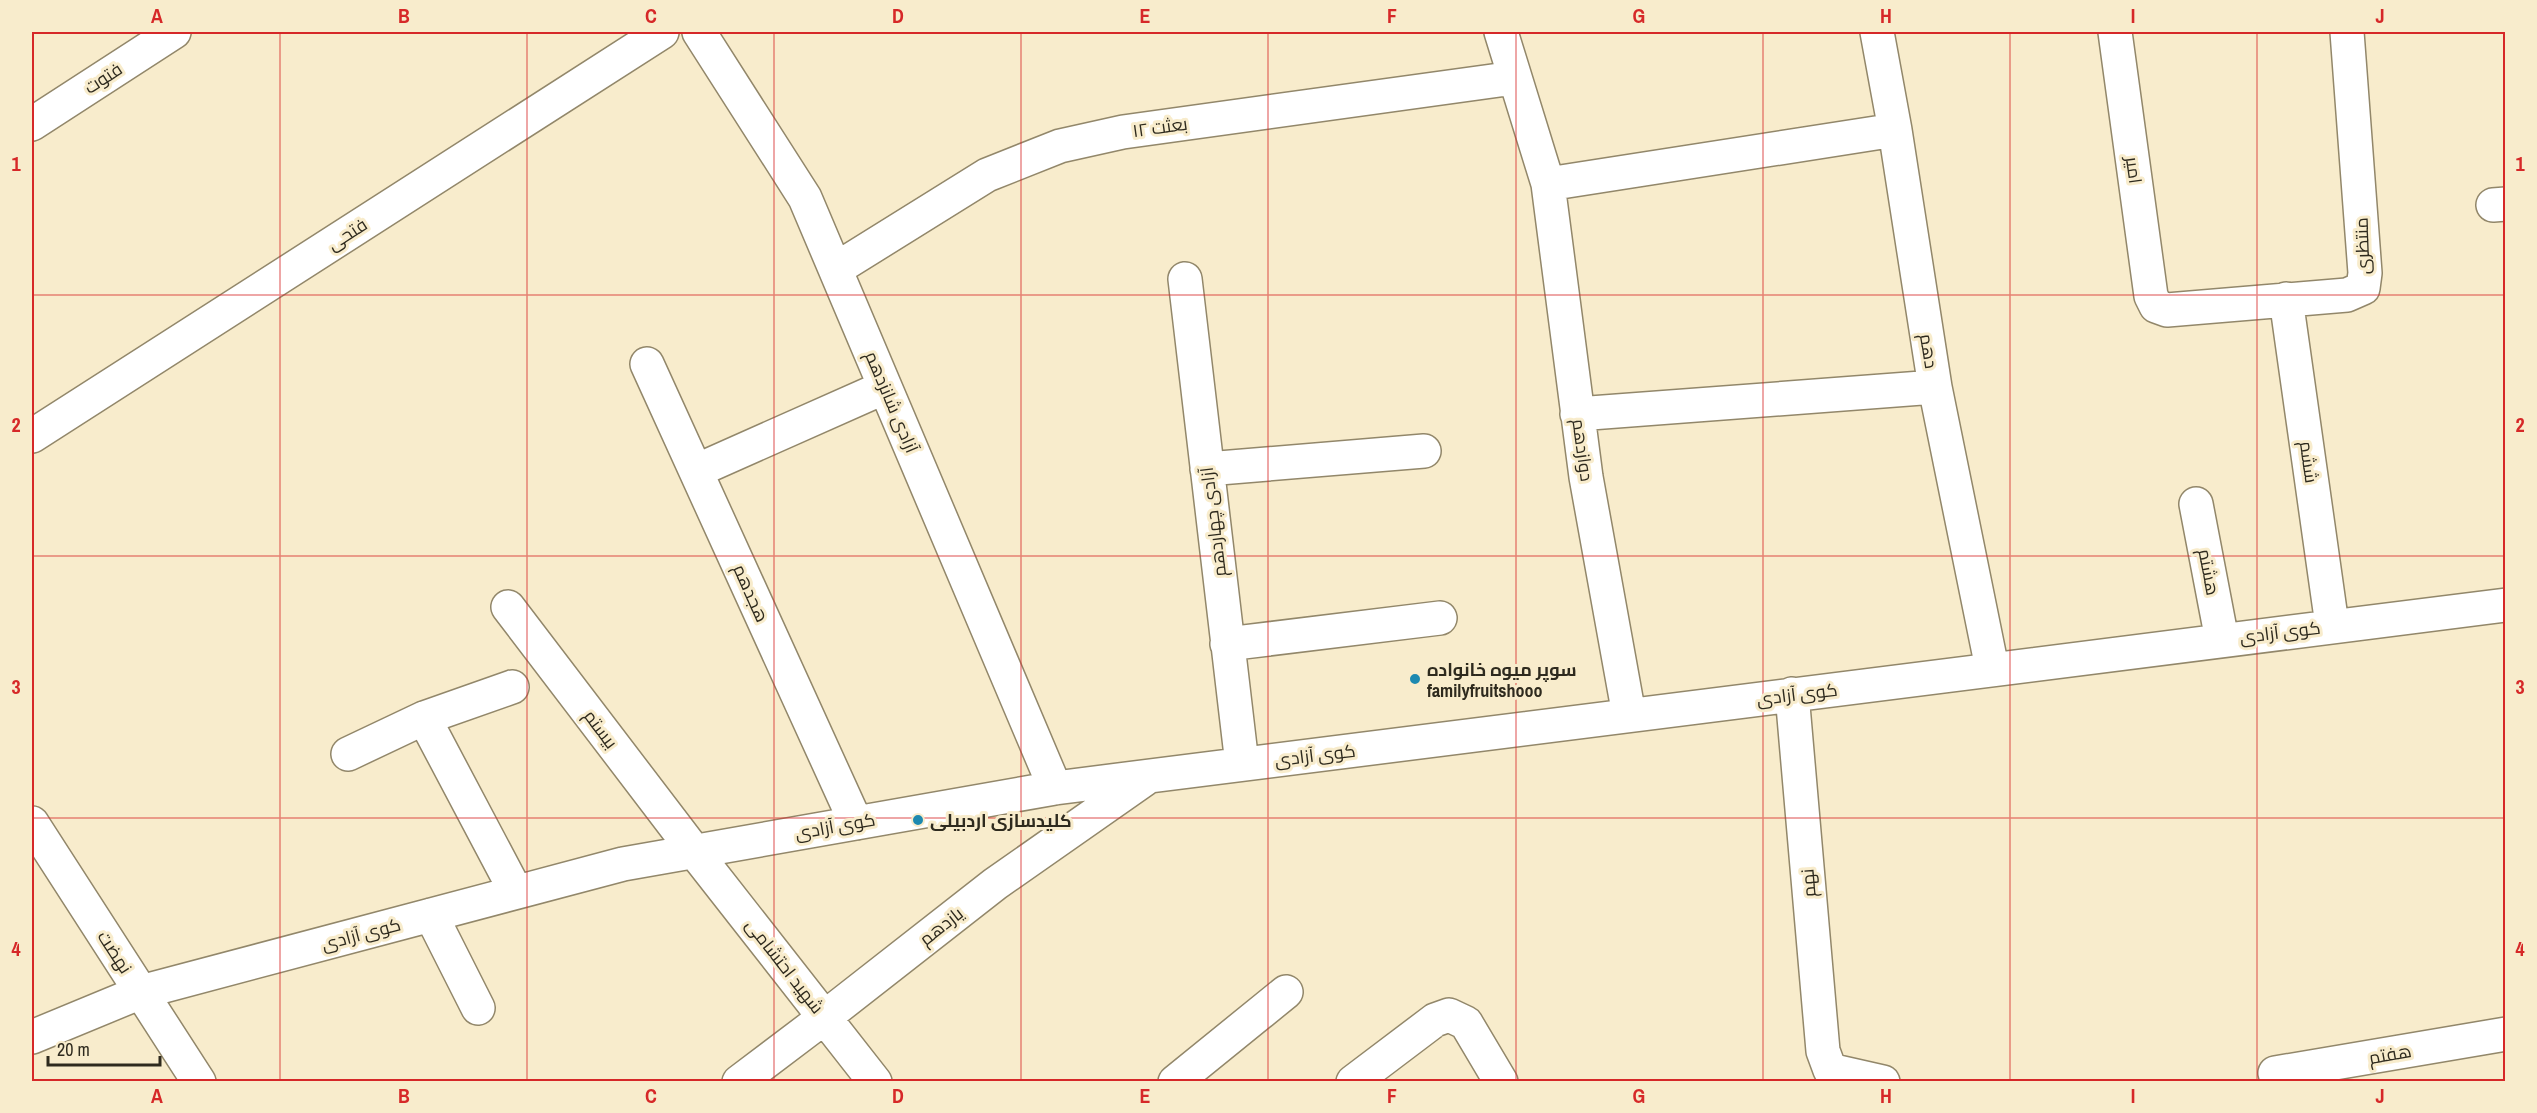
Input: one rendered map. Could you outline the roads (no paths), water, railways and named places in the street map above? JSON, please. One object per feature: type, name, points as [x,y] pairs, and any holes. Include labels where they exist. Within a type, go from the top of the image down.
[{"type":"street","name":"فتوت","points":[[32,124],[174,32]]},
{"type":"street","name":"فتحی","points":[[32,436],[662,32]]},
{"type":"street","name":"آزادی شانزدهم","points":[[699,32],[805,198],[1055,788]]},
{"type":"street","name":"دوازدهم","points":[[1501,32],[1548,184],[1577,414],[1629,715]]},
{"type":"street","name":"دهم","points":[[1877,32],[1895,130],[1935,387],[1992,669]]},
{"type":"street","name":"امیر","points":[[2115,32],[2151,296],[2156,306]]},
{"type":"street","name":"منتظری","points":[[2156,306],[2168,310],[2347,295],[2363,288],[2365,273],[2347,32]]},
{"type":"street","name":"بعثت ۱۲","points":[[836,269],[987,175],[1060,146],[1123,132],[1515,78]]},
{"type":"street","points":[[1548,184],[1895,130]]},
{"type":"street","name":"آزادی چهاردهم","points":[[1185,279],[1242,764]]},
{"type":"street","name":"ششم","points":[[2286,299],[2332,625]]},
{"type":"street","name":"هجدهم","points":[[647,364],[856,823]]},
{"type":"street","points":[[696,471],[885,387]]},
{"type":"street","points":[[1577,414],[1935,387]]},
{"type":"street","points":[[1207,469],[1424,451]]},
{"type":"street","name":"هشتم","points":[[2196,504],[2222,640]]},
{"type":"street","name":"کوی آزادی","points":[[32,1037],[141,992],[623,864],[694,851],[1055,788],[2332,625],[2505,605]]},
{"type":"street","name":"بیستم","points":[[508,607],[694,851]]},
{"type":"street","points":[[1227,644],[1440,618]]},
{"type":"street","points":[[348,754],[424,718],[512,687]]},
{"type":"street","name":"نهم","points":[[1792,694],[1823,1051],[1830,1070],[1883,1082]]},
{"type":"street","points":[[424,718],[516,892]]},
{"type":"street","name":"یازدهم","points":[[739,1082],[995,884],[1149,776]]},
{"type":"street","name":"نهضت","points":[[32,823],[199,1082]]},
{"type":"street","name":"شهید احتشامی","points":[[694,851],[875,1082]]},
{"type":"street","points":[[431,915],[478,1008]]},
{"type":"street","points":[[1175,1082],[1286,992]]},
{"type":"street","points":[[1353,1082],[1434,1020],[1449,1016],[1466,1023],[1501,1082]]},
{"type":"street","name":"هفتم","points":[[2275,1073],[2505,1034]]},
{"type":"place","name":"سوپر میوه خانواده familyfruitshooo","points":[[1415,679]]},
{"type":"place","name":"کلیدسازی اردبیلی","points":[[918,820]]}]
